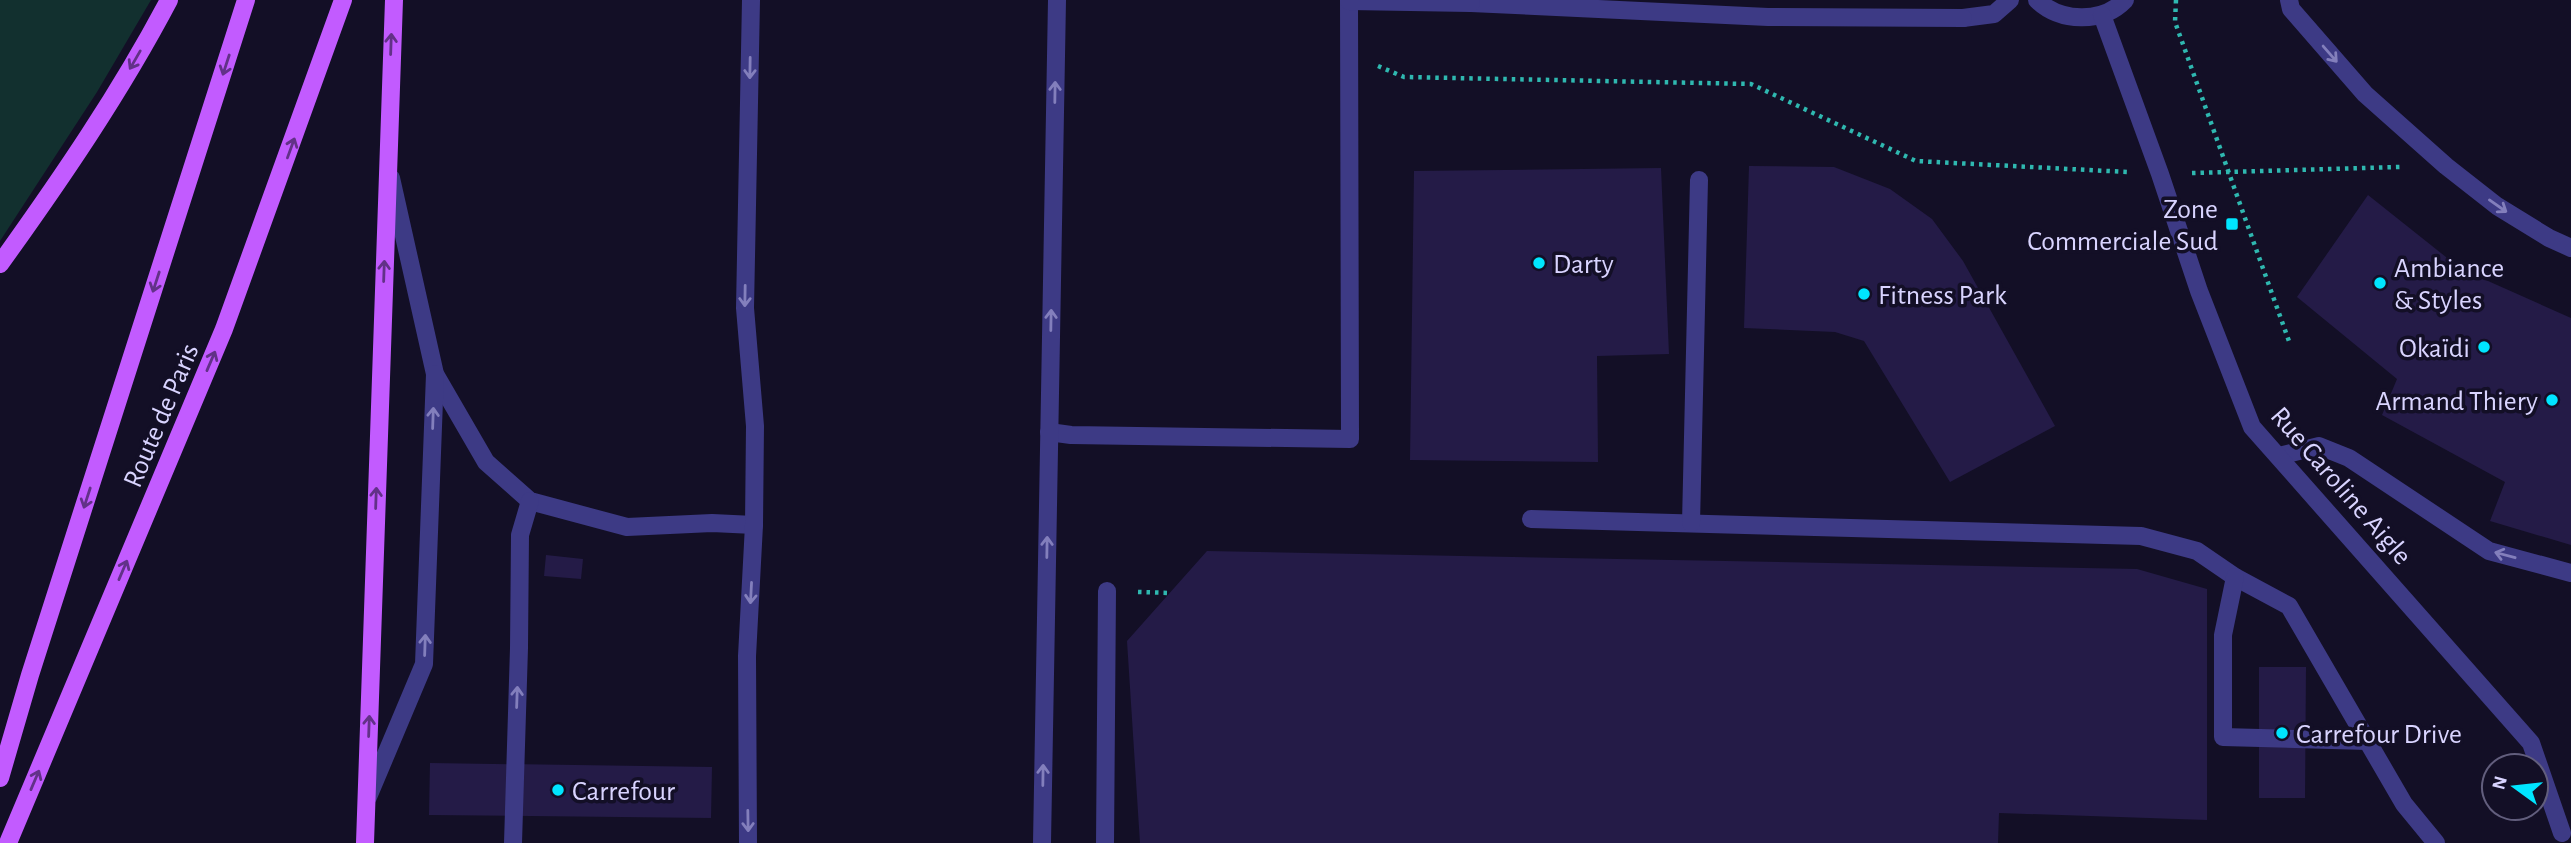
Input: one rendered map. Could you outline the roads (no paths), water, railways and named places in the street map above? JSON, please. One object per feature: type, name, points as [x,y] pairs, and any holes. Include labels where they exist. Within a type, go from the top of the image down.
[{"type":"main road","points":[[0,264],[109,105],[169,0]]},
{"type":"main road","name":"Route de Paris","points":[[0,778],[30,675],[246,0]]},
{"type":"main road","name":"Route de Paris","points":[[8,843],[224,329],[343,0]]},
{"type":"main road","points":[[365,843],[394,0]]},
{"type":"street","points":[[748,843],[747,656],[754,525],[755,426],[745,307],[751,0]]},
{"type":"street","points":[[1042,843],[1057,0]]},
{"type":"street","points":[[1049,432],[1085,436],[1350,439],[1349,1],[1471,1],[1768,17],[1963,18],[1994,14],[2010,0]]},
{"type":"street","points":[[2037,0],[2059,14],[2080,18],[2102,15],[2125,0]]},
{"type":"street","points":[[2289,0],[2291,9],[2365,94],[2446,166],[2497,206],[2549,238],[2571,248]]},
{"type":"street","name":"Rue Caroline Aigle","points":[[2102,15],[2199,291],[2252,427],[2531,743],[2561,836]]},
{"type":"street","points":[[366,800],[424,664],[435,374],[387,161]]},
{"type":"street","points":[[1691,523],[1699,180]]},
{"type":"street","points":[[435,374],[486,462],[530,501],[627,527],[712,523],[754,525]]},
{"type":"street","points":[[2279,456],[2319,446],[2349,458],[2490,551],[2571,573]]},
{"type":"street","points":[[513,843],[520,535],[530,501]]},
{"type":"street","points":[[1531,519],[2141,536],[2196,551],[2235,578],[2289,606],[2404,804],[2436,843]]},
{"type":"street","points":[[2235,578],[2222,635],[2223,737],[2368,741]]},
{"type":"street","points":[[1105,843],[1107,591]]},
{"type":"place","name":"Zone Commerciale Sud","points":[[2232,224]]},
{"type":"place","name":"Darty","points":[[1539,263]]},
{"type":"place","name":"Ambiance & Styles","points":[[2380,283]]},
{"type":"place","name":"Fitness Park","points":[[1864,294]]},
{"type":"place","name":"Okaïdi","points":[[2484,347]]},
{"type":"place","name":"Armand Thiery","points":[[2552,400]]},
{"type":"place","name":"Carrefour Drive","points":[[2282,733]]},
{"type":"place","name":"Carrefour","points":[[558,790]]}]
